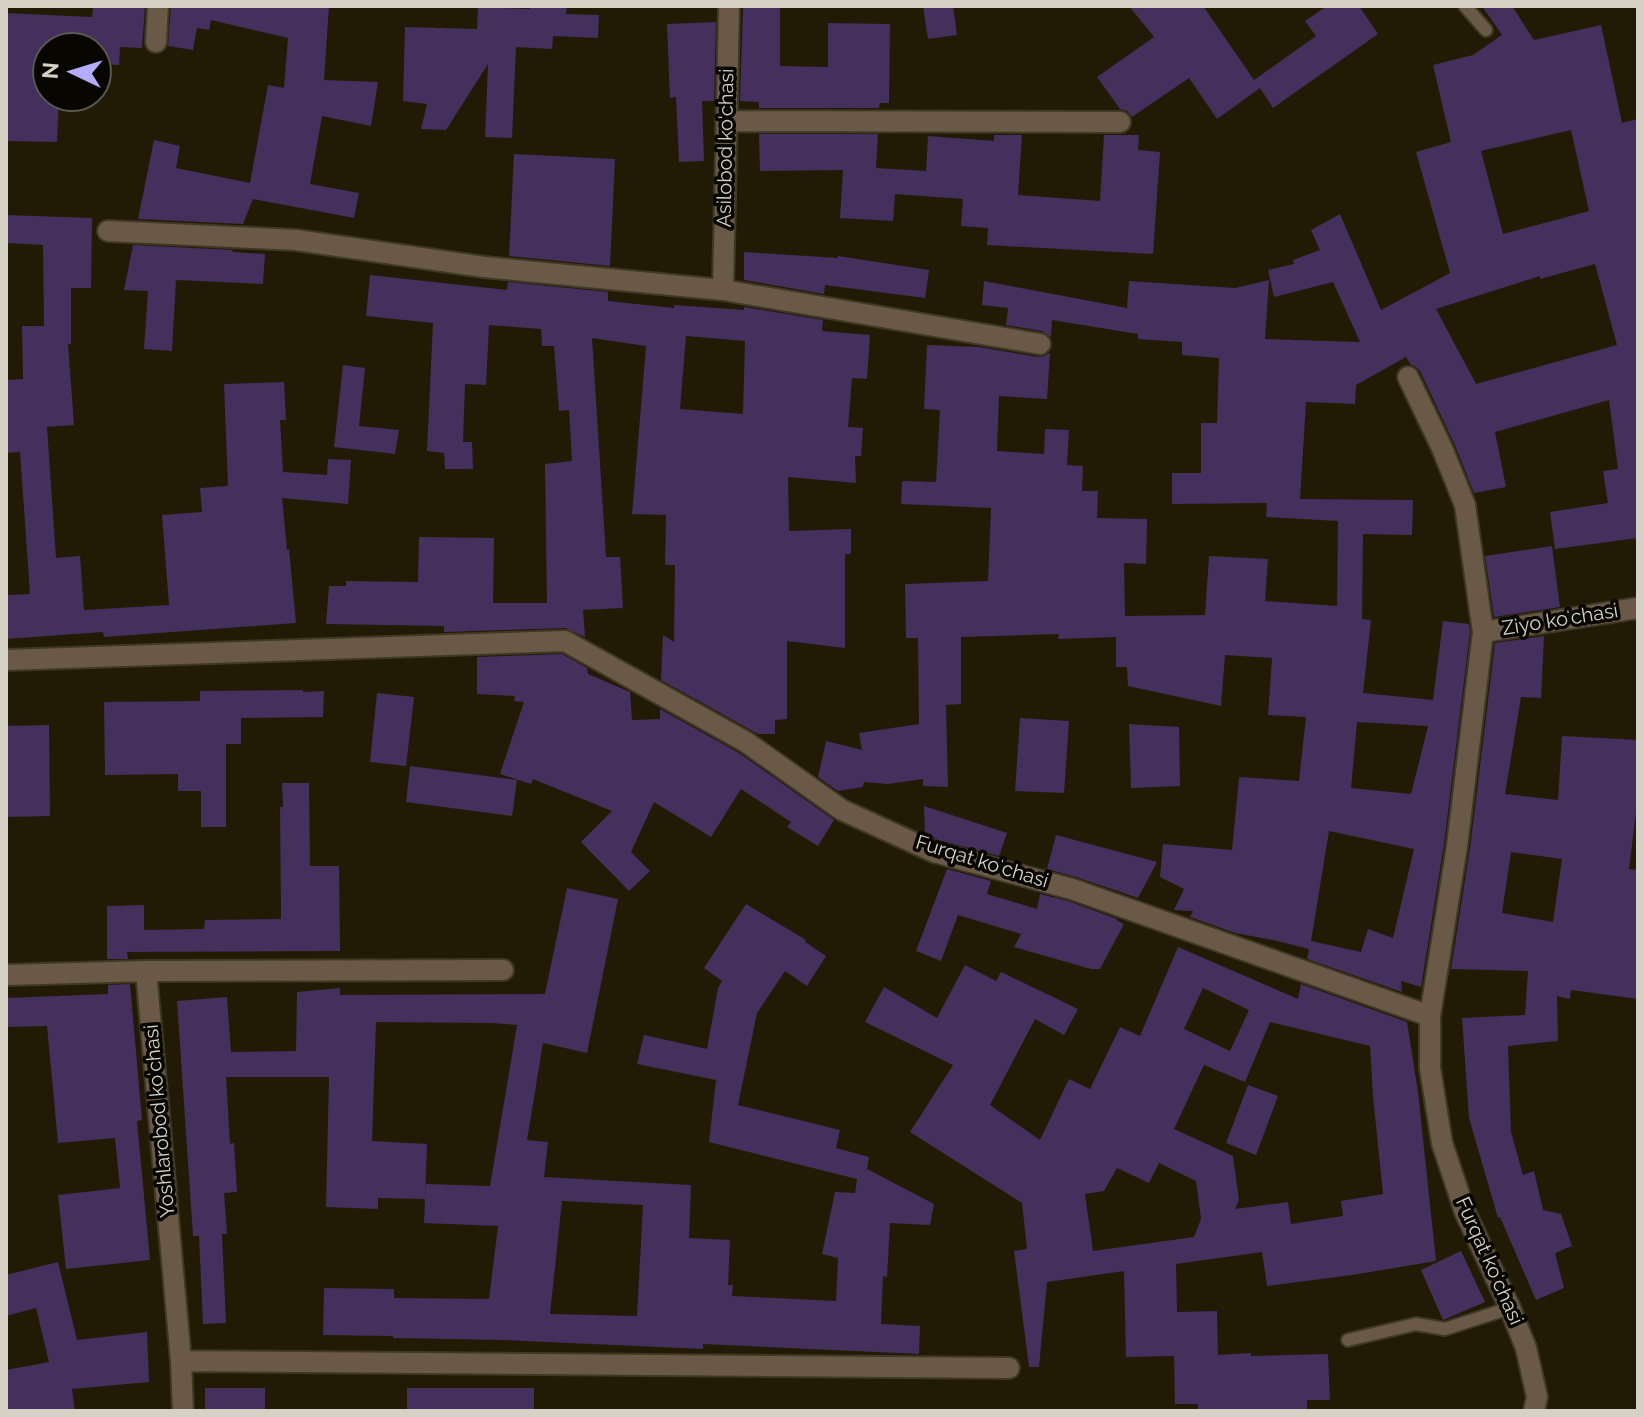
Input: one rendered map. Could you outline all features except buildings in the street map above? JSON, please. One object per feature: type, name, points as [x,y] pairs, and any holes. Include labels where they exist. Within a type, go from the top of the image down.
[{"type":"street","points":[[156,42],[158,6]]},
{"type":"street","name":"Asilobod ko'chasi","points":[[723,290],[729,6]]},
{"type":"street","points":[[726,121],[1120,122]]},
{"type":"street","points":[[108,231],[296,240],[484,267],[723,290],[1040,344]]},
{"type":"street","name":"Furqat koʻchasi","points":[[1408,377],[1465,505],[1483,632],[1457,846],[1430,1016],[1430,1068],[1442,1143],[1465,1212],[1526,1348],[1537,1397],[1534,1411]]},
{"type":"street","name":"Ziyo koʻchasi","points":[[1483,632],[1638,608]]},
{"type":"street","name":"Furqat koʻchasi","points":[[6,660],[565,641],[746,742],[842,810],[934,852],[1072,889],[1430,1016]]},
{"type":"street","points":[[6,975],[146,971],[503,970]]},
{"type":"street","name":"Yoshlarobod koʻchasi","points":[[146,971],[183,1411]]},
{"type":"street","points":[[181,1361],[1009,1368]]},
{"type":"lane","points":[[1465,6],[1486,30]]},
{"type":"lane","points":[[1348,1340],[1416,1324],[1445,1329],[1510,1308]]}]
